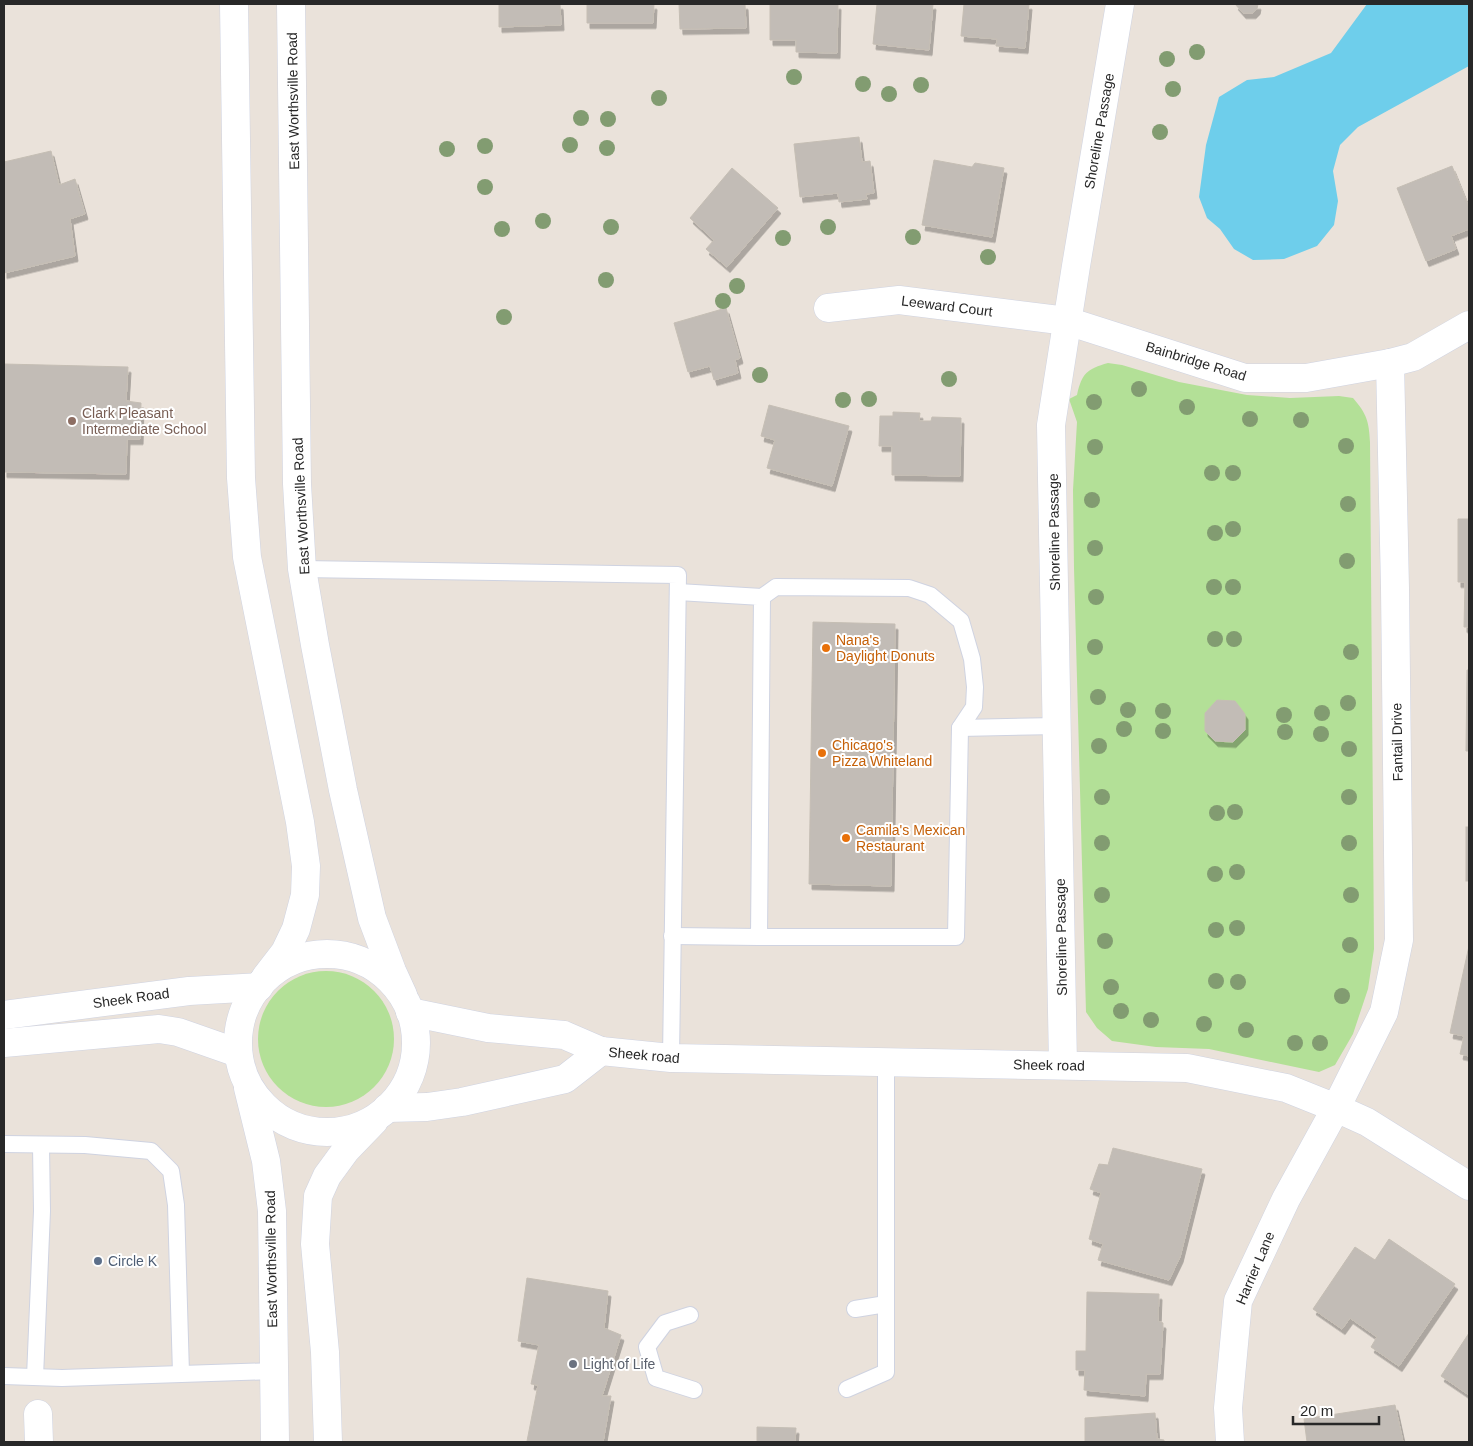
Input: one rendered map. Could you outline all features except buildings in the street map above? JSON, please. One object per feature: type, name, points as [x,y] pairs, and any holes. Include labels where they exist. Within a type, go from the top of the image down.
[{"type":"street","points":[[234,4],[241,478],[247,557],[300,822],[306,866],[305,895],[296,929],[285,952],[248,1000],[239,1027],[238,1053],[246,1079],[260,1101],[280,1119],[305,1129],[331,1132],[357,1127],[384,1111]]},
{"type":"street","name":"East Worthsville Road","points":[[291,4],[297,484],[302,569],[340,771],[372,918],[407,1004]]},
{"type":"street","name":"Shoreline Passage","points":[[1063,1065],[1051,425],[1120,4]]},
{"type":"street","name":"Leeward Court","points":[[828,308],[899,300],[1067,321]]},
{"type":"street","name":"Bainbridge Road","points":[[1067,321],[1244,378],[1306,378],[1390,363],[1413,357],[1469,326]]},
{"type":"street","name":"Fantail Drive","points":[[1336,1108],[1384,1012],[1399,940],[1390,363]]},
{"type":"street","points":[[262,982],[287,962],[312,954],[339,953],[364,960],[386,975],[407,1004],[414,1020],[417,1046],[412,1072],[399,1096],[346,1150],[327,1176],[318,1196],[315,1244],[326,1352],[328,1442]]},
{"type":"street","name":"Sheek Road","points":[[4,1015],[262,982]]},
{"type":"street","name":"Sheek road","points":[[407,1004],[488,1028],[564,1035],[601,1052],[671,1058],[1187,1068],[1286,1088],[1336,1108],[1367,1122],[1469,1186]]},
{"type":"street","points":[[4,1043],[159,1029],[178,1032],[238,1053]]},
{"type":"street","name":"Sheek road","points":[[384,1111],[462,1102],[565,1079],[601,1052]]},
{"type":"street","name":"East Worthsville Road","points":[[246,1079],[266,1161],[270,1196],[275,1442]]},
{"type":"street","name":"Harrier Lane","points":[[1230,1442],[1228,1408],[1238,1301],[1286,1199],[1336,1108]]},
{"type":"street","points":[[38,1414],[39,1442]]},
{"type":"lane","points":[[302,569],[678,575],[671,1058]]},
{"type":"lane","points":[[672,936],[956,937],[960,728],[974,707],[975,687],[972,659],[961,621],[930,595],[910,588],[776,587],[762,596],[678,592]]},
{"type":"lane","points":[[759,937],[762,596]]},
{"type":"lane","points":[[960,728],[1058,726]]},
{"type":"lane","points":[[847,1389],[886,1372],[886,1063]]},
{"type":"lane","points":[[4,1144],[85,1146],[151,1151],[171,1171],[176,1205],[182,1374]]},
{"type":"lane","points":[[35,1377],[42,1211],[41,1145]]},
{"type":"lane","points":[[854,1309],[886,1304]]},
{"type":"lane","points":[[690,1315],[664,1323],[646,1347],[656,1378],[694,1390]]},
{"type":"lane","points":[[4,1376],[35,1377],[274,1371]]},
{"type":"green space","points":[[1108,363],[1122,365],[1179,382],[1247,395],[1290,398],[1339,396],[1353,398],[1364,414],[1368,424],[1370,442],[1374,949],[1368,989],[1353,1034],[1335,1065],[1319,1072],[1209,1049],[1156,1047],[1112,1041],[1097,1028],[1086,1012],[1074,568],[1073,490],[1077,422],[1069,399],[1077,395],[1086,373],[1095,367]]},
{"type":"green space","points":[[326,971],[352,976],[364,982],[374,991],[383,1001],[389,1013],[394,1039],[389,1065],[383,1077],[374,1087],[364,1096],[352,1102],[326,1107],[300,1102],[288,1096],[278,1087],[269,1077],[263,1065],[258,1039],[263,1013],[269,1001],[278,991],[288,982],[300,976]]},
{"type":"water","points":[[1367,4],[1469,4],[1469,66],[1358,127],[1340,145],[1333,171],[1338,201],[1334,225],[1317,246],[1284,259],[1253,260],[1234,249],[1220,229],[1207,218],[1199,197],[1206,145],[1219,97],[1247,80],[1274,77],[1331,53]]},
{"type":"place","name":"Clark Pleasant Intermediate School","points":[[72,421]]},
{"type":"place","name":"Nana's Daylight Donuts","points":[[826,648]]},
{"type":"place","name":"Chicago's Pizza Whiteland","points":[[822,753]]},
{"type":"place","name":"Camila's Mexican Restaurant","points":[[846,838]]},
{"type":"place","name":"Circle K","points":[[98,1261]]},
{"type":"place","name":"Light of Life","points":[[573,1364]]}]
